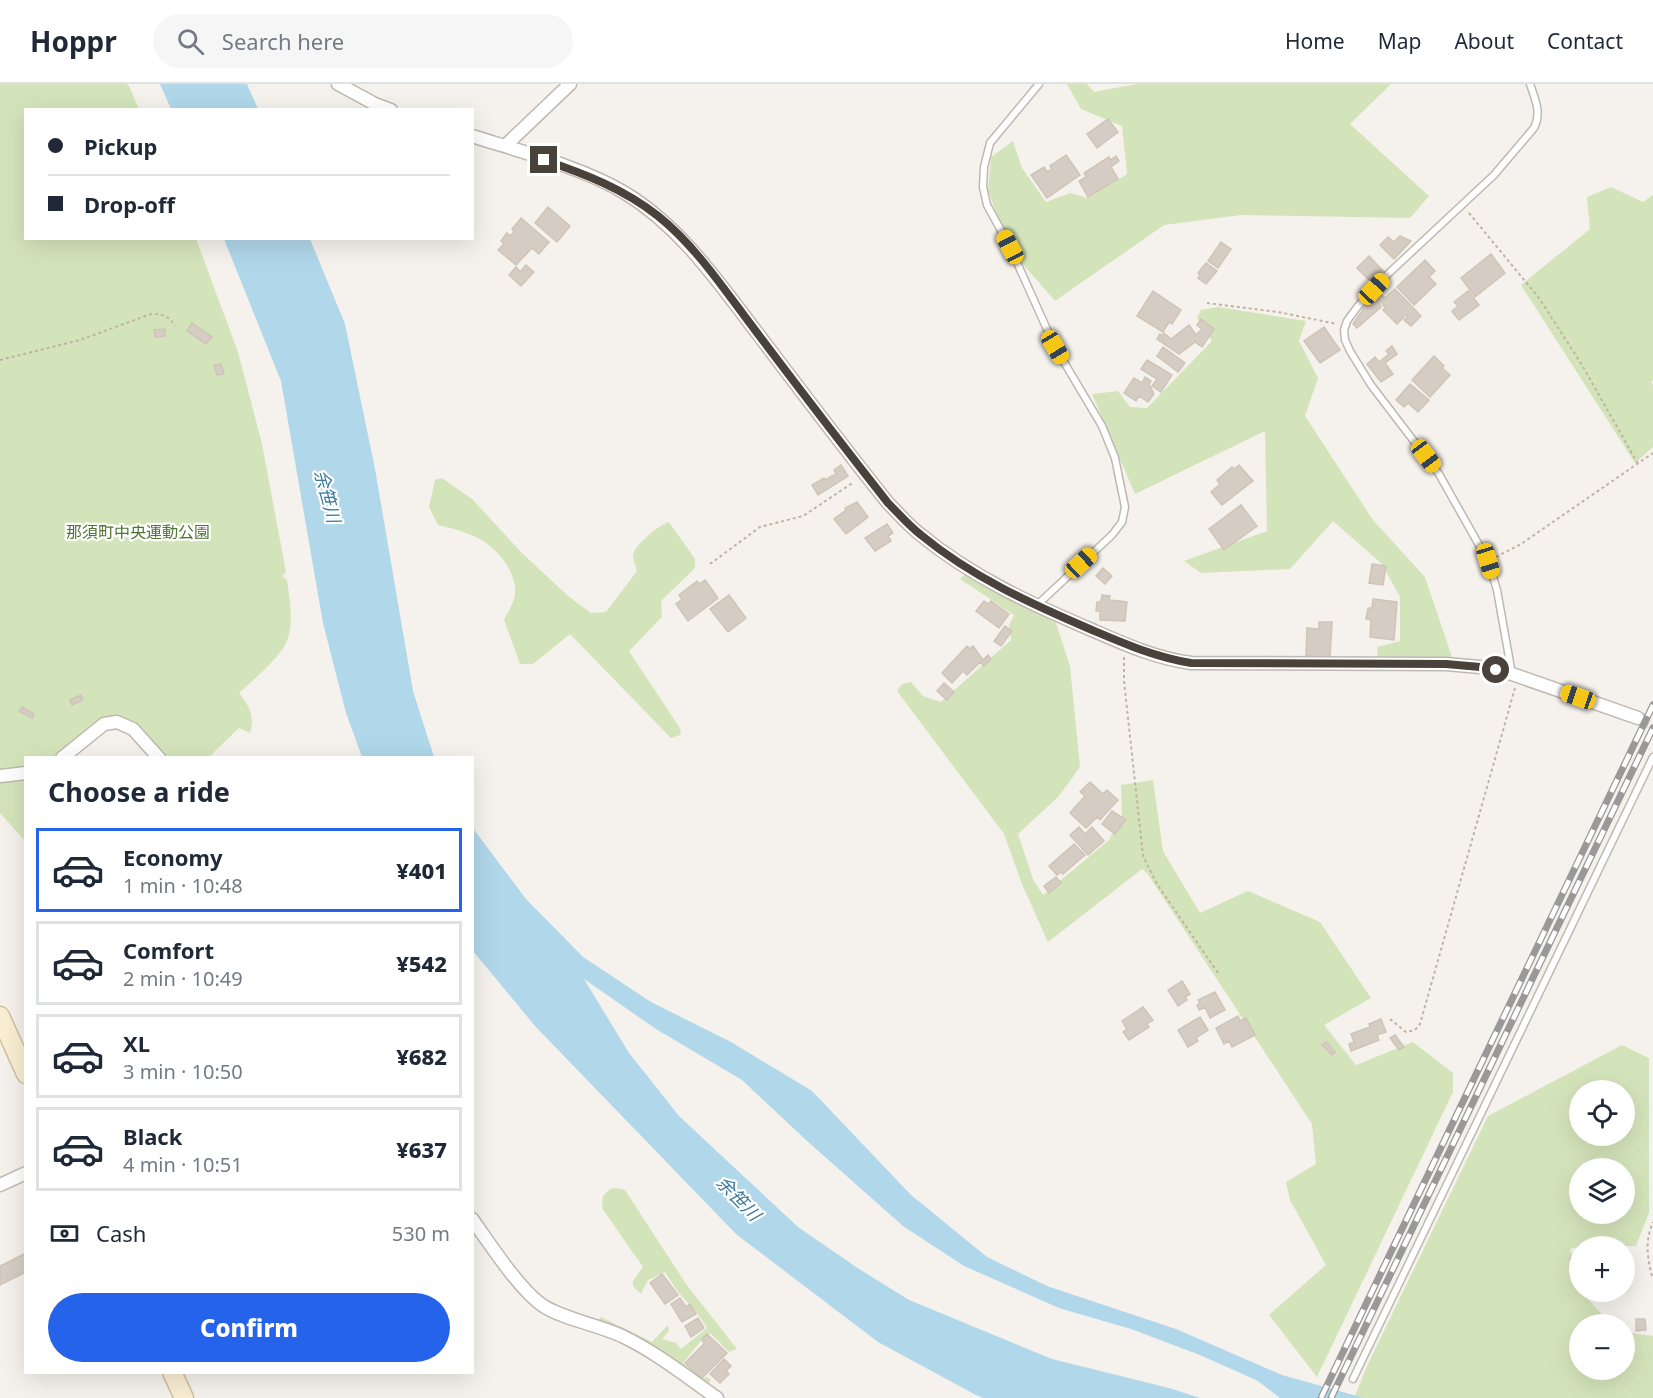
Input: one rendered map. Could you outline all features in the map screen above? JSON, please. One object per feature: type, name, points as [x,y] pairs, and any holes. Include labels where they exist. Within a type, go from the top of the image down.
[{"type":"street","points":[[338,84],[386,108]]},
{"type":"street","points":[[505,146],[570,84]]},
{"type":"street","points":[[474,137],[594,178],[624,193],[659,217],[690,248],[720,284],[888,503],[919,534],[978,575],[1035,606],[1127,645],[1167,659],[1191,663],[1446,664],[1480,667],[1515,675],[1638,718]]},
{"type":"street","points":[[64,756],[104,724],[117,722],[133,729],[157,756]]},
{"type":"street","points":[[0,777],[24,773]]},
{"type":"street","points":[[0,1016],[24,1070]]},
{"type":"street","points":[[0,1185],[24,1174]]},
{"type":"street","points":[[474,1222],[527,1292],[544,1306],[626,1338],[654,1354],[717,1398]]},
{"type":"street","points":[[173,1374],[184,1398]]},
{"type":"lane","points":[[1035,606],[1112,535],[1122,522],[1125,507],[1115,458],[1102,426],[1055,347],[1010,247],[987,205],[983,188],[984,167],[990,143],[1039,84]]},
{"type":"lane","points":[[1515,675],[1497,590],[1488,561],[1439,474],[1371,385],[1350,351],[1345,340],[1345,326],[1358,306],[1389,273],[1494,175],[1534,128],[1539,120],[1538,108],[1530,84]]},
{"type":"lane","points":[[1353,1380],[1653,757]]},
{"type":"path","points":[[1463,206],[1539,298],[1582,365],[1638,464]]},
{"type":"path","points":[[1208,303],[1278,312],[1345,326]]},
{"type":"path","points":[[0,360],[80,340],[151,314],[163,314],[171,319],[175,326]]},
{"type":"path","points":[[1488,561],[1521,544],[1653,453]]},
{"type":"path","points":[[710,564],[760,527],[803,516],[865,474]]},
{"type":"path","points":[[1127,645],[1124,681],[1143,856],[1157,884],[1218,973]]},
{"type":"path","points":[[1390,1019],[1406,1032],[1415,1030],[1420,1024],[1515,675]]},
{"type":"path","points":[[1652,1276],[1648,1262],[1647,1235],[1653,1222]]},
{"type":"green space","name":"那須町中央運動公園","points":[[0,84],[127,84],[139,108],[24,108],[24,240],[196,240],[238,352],[262,444],[286,572],[282,576],[287,580],[291,613],[290,629],[282,651],[239,693],[251,712],[250,733],[239,728],[210,756],[161,756],[117,718],[58,756],[24,756],[24,840],[0,813]]},
{"type":"green space","points":[[1067,84],[1087,84],[1094,92],[1137,84],[1391,84],[1350,124],[1429,196],[1410,218],[1241,215],[1164,225],[1055,301],[1021,262],[996,212],[988,190],[991,157],[1013,141],[1022,168],[1046,202],[1070,193],[1088,198],[1127,174],[1122,126],[1081,109]]},
{"type":"green space","points":[[1611,187],[1643,202],[1653,195],[1653,380],[1651,382],[1653,385],[1653,447],[1635,463],[1521,285],[1590,229],[1587,197]]},
{"type":"green space","points":[[1218,307],[1306,321],[1299,341],[1318,378],[1305,416],[1373,520],[1425,577],[1452,657],[1378,659],[1377,647],[1400,641],[1400,597],[1382,564],[1333,521],[1290,569],[1201,573],[1184,561],[1267,531],[1265,431],[1135,494],[1092,394],[1118,391],[1130,407],[1147,408],[1212,341],[1197,318],[1201,310]]},
{"type":"green space","points":[[442,478],[472,499],[522,553],[568,596],[591,613],[606,612],[637,571],[633,556],[637,547],[654,531],[669,522],[695,559],[695,568],[661,601],[662,617],[629,651],[681,730],[680,735],[671,738],[570,634],[533,664],[520,664],[504,620],[515,594],[511,572],[497,553],[486,543],[469,534],[438,525],[429,507],[435,480]]},
{"type":"green space","points":[[965,574],[1056,623],[1070,666],[1080,767],[1059,796],[1018,834],[1033,879],[1043,895],[1109,840],[1122,815],[1121,785],[1153,780],[1163,851],[1200,913],[1248,891],[1320,922],[1371,998],[1324,1025],[1356,1065],[1413,1042],[1453,1073],[1453,1092],[1317,1377],[1269,1315],[1326,1265],[1290,1200],[1286,1182],[1316,1164],[1312,1124],[1147,873],[1142,869],[1048,942],[1022,884],[1004,834],[897,691],[902,684],[911,682],[923,696],[941,702],[1011,640],[1009,625],[1014,615],[960,579]]},
{"type":"green space","points":[[1622,1045],[1649,1058],[1649,1213],[1636,1246],[1635,1236],[1569,1236],[1569,1302],[1591,1302],[1602,1314],[1569,1314],[1569,1380],[1635,1380],[1635,1333],[1653,1336],[1653,1398],[1364,1398],[1355,1396],[1367,1366],[1488,1116]]},
{"type":"green space","points":[[610,1189],[625,1190],[686,1284],[737,1349],[729,1352],[710,1333],[700,1342],[683,1363],[700,1380],[707,1377],[711,1380],[705,1387],[614,1327],[598,1320],[601,1317],[652,1342],[668,1325],[669,1331],[662,1339],[676,1343],[681,1349],[707,1328],[698,1314],[677,1291],[665,1272],[648,1280],[641,1294],[633,1286],[633,1281],[643,1267],[602,1208],[603,1196]]},
{"type":"water","points":[[160,84],[247,84],[258,108],[171,108]]},
{"type":"water","name":"余笹川","points":[[224,240],[310,240],[345,324],[375,469],[413,691],[434,756],[362,756],[346,713],[323,623],[281,381]]},
{"type":"water","name":"余笹川","points":[[474,830],[526,899],[583,957],[651,1002],[731,1042],[812,1091],[911,1195],[987,1257],[1047,1286],[1176,1329],[1282,1375],[1364,1398],[1280,1398],[1258,1381],[1200,1355],[1131,1329],[1059,1308],[964,1266],[903,1226],[742,1080],[656,1029],[584,979],[629,1053],[679,1116],[798,1227],[859,1269],[909,1300],[1052,1359],[1200,1398],[983,1398],[976,1395],[878,1342],[736,1234],[535,1026],[474,952]]},
{"type":"building","points":[[1108,119],[1118,132],[1097,148],[1087,134]]},
{"type":"building","points":[[1066,155],[1080,175],[1047,198],[1031,175],[1044,167],[1047,172],[1052,169],[1050,166]]},
{"type":"building","points":[[1116,156],[1119,161],[1111,167],[1118,179],[1088,197],[1079,181],[1086,177],[1084,173],[1109,157],[1110,160]]},
{"type":"building","points":[[548,207],[570,226],[557,242],[535,223]]},
{"type":"building","points":[[521,218],[549,242],[539,254],[532,248],[516,265],[498,250],[504,244],[501,241],[507,233],[510,236],[514,232],[512,229]]},
{"type":"building","points":[[1400,236],[1411,241],[1394,259],[1380,245],[1388,237],[1394,242]]},
{"type":"building","points":[[1221,242],[1231,249],[1218,268],[1208,261]]},
{"type":"building","points":[[1491,254],[1505,273],[1475,297],[1461,278]]},
{"type":"building","points":[[1369,256],[1383,271],[1371,282],[1357,268]]},
{"type":"building","points":[[1425,260],[1435,271],[1429,277],[1436,284],[1414,305],[1397,287]]},
{"type":"building","points":[[1206,263],[1217,271],[1206,284],[1198,278],[1200,275],[1198,273]]},
{"type":"building","points":[[526,265],[534,272],[521,286],[509,275],[516,267],[520,272]]},
{"type":"building","points":[[1395,289],[1421,316],[1411,326],[1404,320],[1408,317],[1406,315],[1397,324],[1383,310],[1385,308],[1379,298],[1382,295],[1385,298]]},
{"type":"building","points":[[1153,291],[1181,310],[1172,324],[1169,322],[1163,332],[1137,316]]},
{"type":"building","points":[[1468,291],[1479,305],[1459,320],[1452,311],[1458,306],[1454,302]]},
{"type":"building","points":[[1377,296],[1381,307],[1357,328],[1353,324],[1364,308]]},
{"type":"building","points":[[1201,319],[1214,329],[1202,347],[1195,342],[1179,354],[1157,339],[1160,334],[1162,336],[1164,333],[1171,339],[1189,325],[1196,335],[1202,329],[1197,325]]},
{"type":"building","points":[[192,323],[212,337],[206,344],[187,331]]},
{"type":"building","points":[[1324,327],[1340,350],[1320,363],[1304,341]]},
{"type":"building","points":[[165,329],[165,336],[155,337],[154,330]]},
{"type":"building","points":[[1392,346],[1397,354],[1385,363],[1393,374],[1381,382],[1367,364],[1375,357],[1379,362],[1389,354],[1386,351]]},
{"type":"building","points":[[1163,347],[1185,363],[1178,372],[1157,356]]},
{"type":"building","points":[[1434,356],[1450,375],[1430,397],[1412,380]]},
{"type":"building","points":[[1147,360],[1172,375],[1161,392],[1152,386],[1157,379],[1141,369]]},
{"type":"building","points":[[221,364],[224,374],[217,375],[214,365]]},
{"type":"building","points":[[1145,377],[1151,381],[1149,384],[1154,394],[1148,402],[1139,396],[1136,401],[1124,393],[1134,378],[1142,383]]},
{"type":"building","points":[[1410,384],[1429,400],[1418,412],[1408,403],[1404,407],[1396,400]]},
{"type":"building","points":[[841,465],[848,476],[818,495],[812,485],[836,474],[834,470]]},
{"type":"building","points":[[1239,465],[1253,481],[1222,505],[1211,492],[1220,484],[1217,480],[1232,467],[1234,469]]},
{"type":"building","points":[[857,502],[868,517],[846,534],[834,519],[846,510],[845,508]]},
{"type":"building","points":[[1241,505],[1257,526],[1224,550],[1209,529]]},
{"type":"building","points":[[887,524],[893,533],[888,536],[891,541],[875,551],[865,538]]},
{"type":"building","points":[[1372,564],[1386,566],[1383,585],[1369,583]]},
{"type":"building","points":[[1103,568],[1112,576],[1105,584],[1096,576]]},
{"type":"building","points":[[705,580],[718,598],[688,621],[676,604],[682,599],[679,595],[697,581],[699,584]]},
{"type":"building","points":[[729,595],[746,618],[728,632],[710,609]]},
{"type":"building","points":[[1102,595],[1110,596],[1109,600],[1127,602],[1125,621],[1100,620],[1100,611],[1096,611],[1097,602],[1101,602]]},
{"type":"building","points":[[1373,599],[1397,602],[1394,640],[1370,637],[1371,620],[1366,619],[1368,608],[1372,608]]},
{"type":"building","points":[[984,601],[988,604],[991,601],[1009,614],[999,628],[976,611]]},
{"type":"building","points":[[1319,622],[1332,622],[1330,657],[1306,656],[1307,628],[1319,629]]},
{"type":"building","points":[[1005,626],[1012,631],[1001,646],[994,641]]},
{"type":"building","points":[[967,646],[970,649],[973,646],[983,660],[988,655],[991,659],[984,666],[980,662],[967,675],[963,671],[952,683],[942,673]]},
{"type":"building","points":[[944,683],[954,692],[947,700],[937,691]]},
{"type":"building","points":[[81,695],[83,700],[72,705],[70,700]]},
{"type":"building","points":[[22,707],[34,714],[32,718],[19,711]]},
{"type":"building","points":[[1090,782],[1103,794],[1107,790],[1118,800],[1100,820],[1097,817],[1086,828],[1070,813],[1085,796],[1080,792]]},
{"type":"building","points":[[1112,811],[1126,820],[1115,834],[1102,824]]},
{"type":"building","points":[[1079,827],[1085,834],[1092,827],[1104,841],[1088,855],[1070,835]]},
{"type":"building","points":[[1074,844],[1085,855],[1063,874],[1061,872],[1057,875],[1049,866]]},
{"type":"building","points":[[1056,877],[1061,883],[1049,893],[1044,886]]},
{"type":"building","points":[[1182,981],[1190,994],[1185,997],[1187,1000],[1178,1006],[1168,990]]},
{"type":"building","points":[[1215,992],[1225,1010],[1210,1018],[1205,1007],[1199,1010],[1197,1005],[1200,1003],[1198,1000]]},
{"type":"building","points":[[1143,1007],[1153,1020],[1147,1024],[1149,1027],[1129,1040],[1123,1032],[1127,1029],[1122,1021]]},
{"type":"building","points":[[1238,1016],[1240,1021],[1246,1018],[1255,1035],[1232,1047],[1229,1041],[1224,1044],[1216,1028]]},
{"type":"building","points":[[1200,1017],[1208,1030],[1196,1038],[1198,1041],[1188,1047],[1178,1030]]},
{"type":"building","points":[[1381,1019],[1386,1032],[1377,1035],[1379,1040],[1351,1051],[1349,1044],[1354,1042],[1351,1034],[1370,1027],[1369,1024]]},
{"type":"building","points":[[1395,1035],[1404,1047],[1399,1050],[1390,1038]]},
{"type":"building","points":[[1326,1042],[1335,1052],[1332,1055],[1322,1045]]},
{"type":"building","points":[[24,1254],[24,1273],[0,1285],[0,1266]]},
{"type":"building","points":[[662,1274],[678,1295],[665,1304],[650,1283]]},
{"type":"building","points":[[680,1298],[686,1307],[690,1304],[696,1314],[682,1322],[671,1304]]},
{"type":"building","points":[[698,1318],[704,1328],[691,1337],[685,1326]]},
{"type":"building","points":[[1636,1319],[1645,1319],[1646,1330],[1636,1331]]},
{"type":"building","points":[[707,1334],[727,1353],[701,1379],[685,1363],[704,1344],[702,1339]]},
{"type":"building","points":[[724,1359],[731,1366],[726,1371],[729,1374],[720,1383],[710,1374]]},
{"type":"tunnel","points":[[1638,718],[1653,723]]},
{"type":"railway","points":[[1321,1398],[1653,705]]},
{"type":"railway","points":[[1331,1398],[1653,728]]},
{"type":"route","points":[[544,160],[584,174],[624,193],[659,217],[690,248],[720,284],[888,503],[919,534],[959,564],[997,587],[1035,606],[1127,645],[1167,659],[1191,663],[1446,664],[1496,670]]}]
